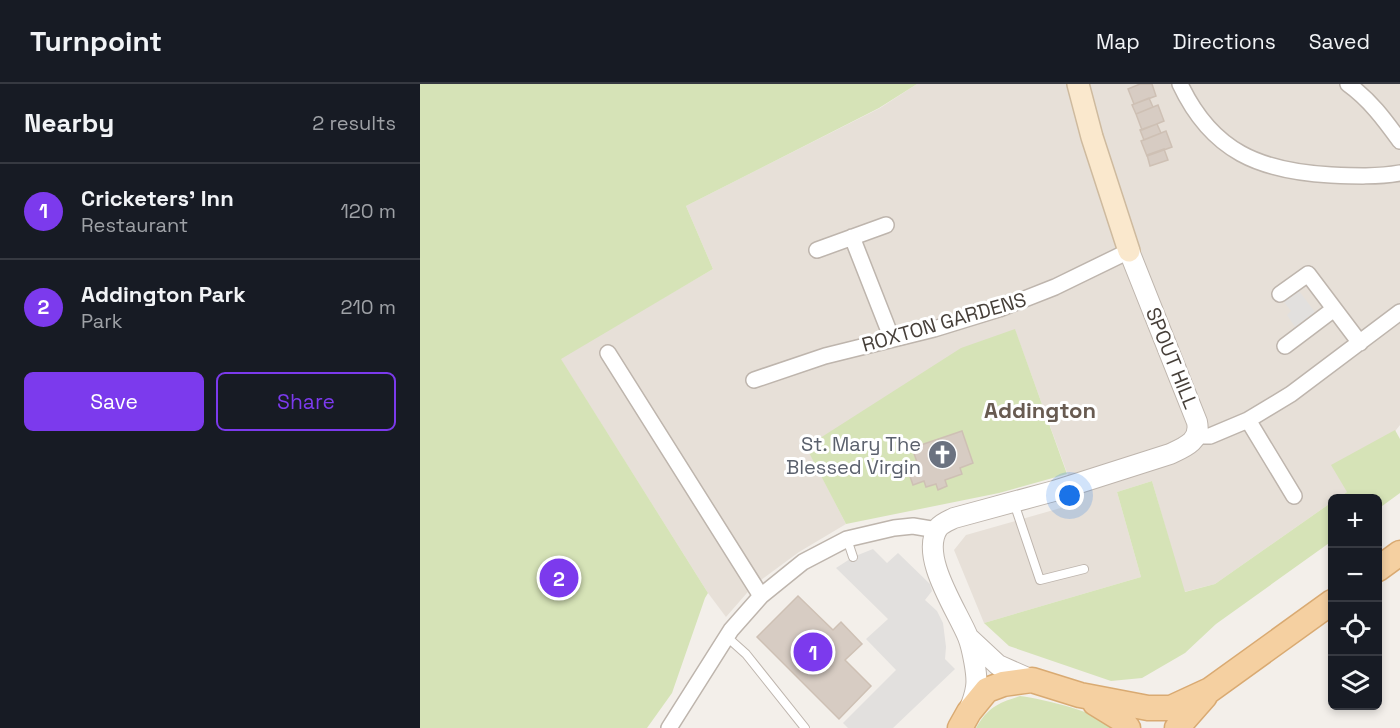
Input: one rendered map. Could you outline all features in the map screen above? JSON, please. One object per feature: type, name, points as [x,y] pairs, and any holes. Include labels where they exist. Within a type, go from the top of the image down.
[{"type":"main road","points":[[1078,84],[1092,137],[1129,251]]},
{"type":"main road","points":[[1382,566],[1400,553]]},
{"type":"main road","points":[[964,720],[987,690],[1003,684],[1032,680],[1080,694],[1148,708],[1171,708],[1210,690],[1328,605]]},
{"type":"main road","points":[[1177,728],[1210,690]]},
{"type":"main road","points":[[1080,694],[1121,718],[1128,728]]},
{"type":"street","points":[[1180,84],[1200,119],[1218,138],[1257,163],[1299,173],[1348,176],[1400,173]]},
{"type":"street","points":[[1348,84],[1363,94],[1378,110],[1400,141]]},
{"type":"street","points":[[817,250],[886,225]]},
{"type":"street","points":[[852,237],[892,339]]},
{"type":"street","name":"ROXTON GARDENS","points":[[754,380],[825,356],[934,329],[999,309],[1055,287],[1129,251]]},
{"type":"street","name":"SPOUT HILL","points":[[937,530],[942,524],[954,518],[1170,454],[1188,445],[1197,436],[1199,430],[1197,422],[1129,251]]},
{"type":"street","points":[[1280,294],[1308,274],[1360,343]]},
{"type":"street","points":[[1285,346],[1334,309]]},
{"type":"street","points":[[1197,436],[1210,436],[1248,420],[1291,394],[1400,312]]},
{"type":"street","points":[[608,353],[761,596]]},
{"type":"street","points":[[1248,420],[1294,496]]},
{"type":"street","points":[[669,728],[731,630],[761,596],[803,562],[847,538],[913,526],[937,530],[933,542],[933,557],[969,639],[976,687],[964,720]]},
{"type":"street","points":[[969,639],[998,665],[1032,680]]},
{"type":"lane","points":[[1013,501],[1040,580],[1084,569]]},
{"type":"lane","points":[[847,538],[853,557]]},
{"type":"lane","points":[[727,637],[746,654],[805,728]]},
{"type":"shaded area","points":[[917,84],[1400,84],[1400,425],[1347,492],[1328,494],[1328,505],[1215,584],[1184,592],[1152,481],[1117,492],[1141,577],[984,623],[954,550],[966,535],[1078,503],[1015,330],[806,446],[846,524],[799,552],[753,586],[726,617],[708,593],[560,358],[713,269],[686,206],[880,108]]},
{"type":"shaded area","points":[[1299,291],[1315,312],[1295,327],[1287,315],[1291,311],[1284,302]]},
{"type":"shaded area","points":[[873,549],[887,563],[898,553],[930,584],[932,591],[925,600],[937,611],[943,623],[945,659],[955,669],[893,728],[848,728],[843,723],[896,670],[866,639],[888,619],[836,568],[853,557]]},
{"type":"green space","points":[[420,84],[917,84],[879,108],[686,206],[713,269],[561,359],[708,593],[672,693],[647,728],[420,728]]},
{"type":"green space","points":[[1015,329],[1067,474],[999,493],[846,524],[806,447],[961,348]]},
{"type":"green space","points":[[1395,430],[1400,439],[1400,493],[1382,506],[1382,494],[1344,494],[1347,492],[1331,465]]},
{"type":"green space","points":[[1152,481],[1185,592],[1215,584],[1328,505],[1328,544],[1216,624],[1185,653],[1142,678],[1111,681],[1009,646],[984,623],[1141,577],[1117,492]]},
{"type":"green space","points":[[1020,696],[1071,708],[1098,717],[1119,728],[976,728],[994,707]]},
{"type":"building","points":[[1140,84],[1152,84],[1156,96],[1134,104],[1128,89]]},
{"type":"building","points":[[1149,98],[1153,107],[1136,114],[1132,105]]},
{"type":"building","points":[[1158,105],[1164,121],[1142,130],[1136,114]]},
{"type":"building","points":[[1157,124],[1161,133],[1144,140],[1140,130]]},
{"type":"building","points":[[1166,131],[1172,147],[1147,156],[1141,141]]},
{"type":"building","points":[[1164,149],[1168,160],[1150,166],[1147,155]]},
{"type":"building","name":"St. Mary The Blessed Virgin","points":[[962,431],[973,463],[960,468],[962,474],[945,480],[947,486],[938,490],[936,484],[926,487],[924,481],[913,485],[906,465],[917,462],[912,448]]},
{"type":"building","points":[[798,596],[833,630],[841,622],[862,644],[845,660],[871,686],[839,719],[757,637]]},
{"type":"place","name":"St. Mary The Blessed Virgin","points":[[942,455]]},
{"type":"place","name":"Addington Park","points":[[559,578]]},
{"type":"place","name":"Cricketers' Inn","points":[[813,652]]},
{"type":"district","name":"Addington","points":[[1040,410]]}]
